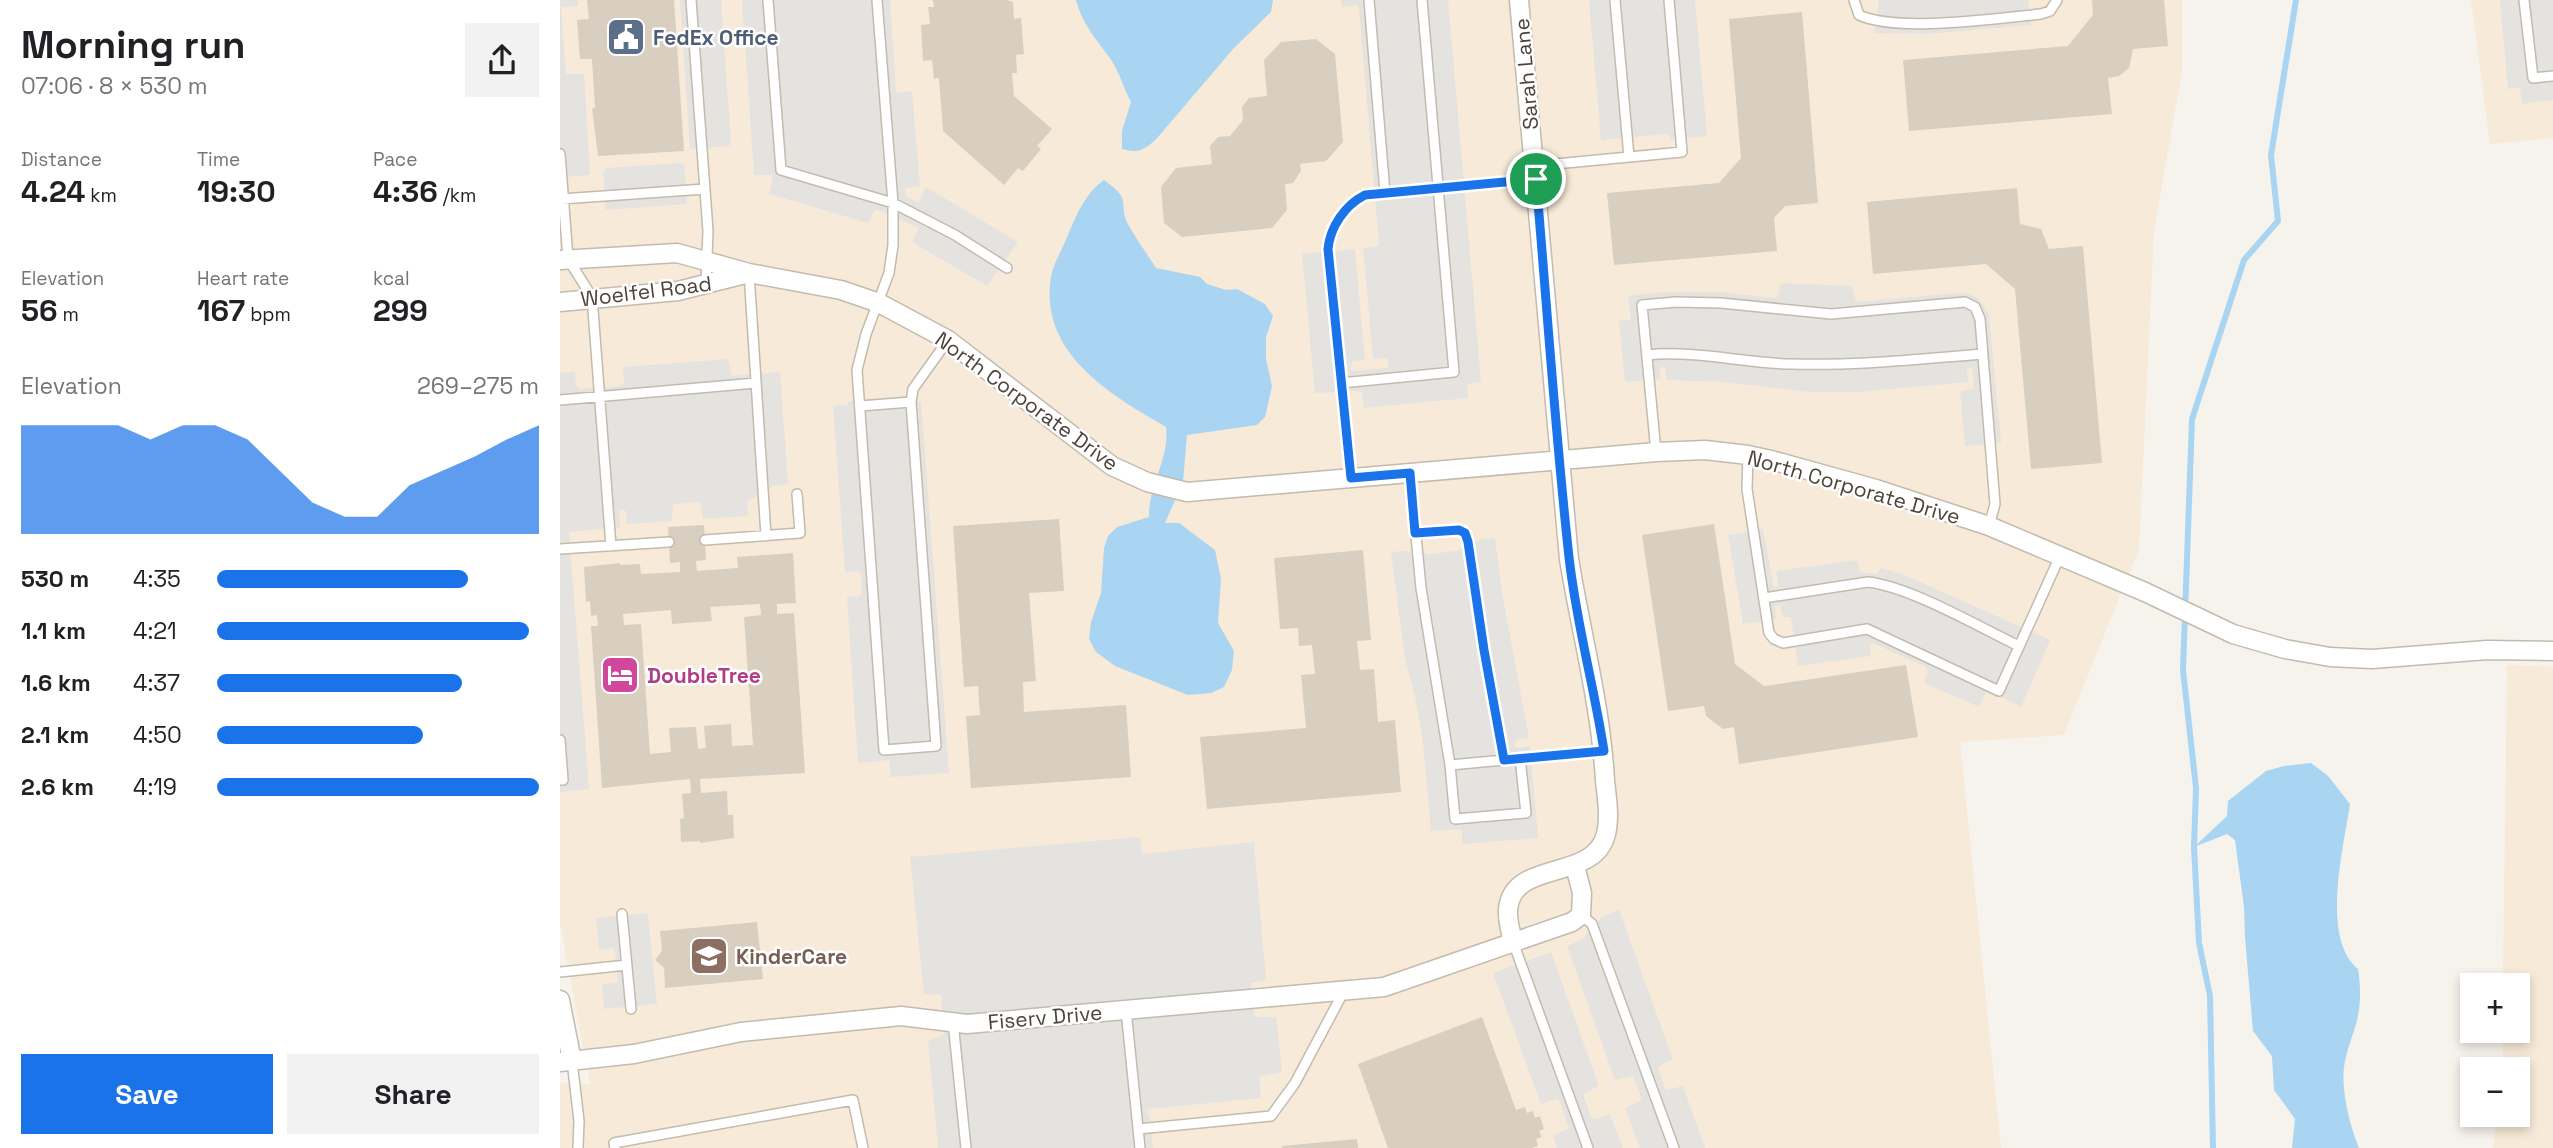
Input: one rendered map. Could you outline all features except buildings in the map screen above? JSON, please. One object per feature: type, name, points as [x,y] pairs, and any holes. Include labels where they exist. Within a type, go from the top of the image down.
[{"type":"street","name":"Sarah Lane","points":[[1519,0],[1569,559],[1604,751],[1607,833],[1595,854],[1575,866]]},
{"type":"street","name":"Woelfel Road","points":[[564,260],[677,253],[748,273]]},
{"type":"street","name":"North Corporate Drive","points":[[748,273],[841,290],[879,303],[948,340],[1112,466],[1147,482],[1187,492],[1656,452],[1705,450],[1748,455],[1876,489],[1989,526],[2145,592],[2233,635],[2285,649],[2330,657],[2372,659],[2487,650],[2553,651]]},
{"type":"street","name":"Woelfel Road","points":[[560,302],[678,291],[748,273]]},
{"type":"street","points":[[1513,942],[1507,912],[1511,895],[1520,884],[1542,875],[1575,866],[1581,893],[1581,915]]},
{"type":"street","name":"Fiserv Drive","points":[[566,1062],[634,1054],[755,1030],[901,1016],[967,1024],[1384,987],[1572,922],[1581,915]]},
{"type":"street","points":[[560,1000],[566,1062]]},
{"type":"lane","points":[[691,0],[708,231],[706,285]]},
{"type":"lane","points":[[768,0],[781,170],[894,204],[956,235],[1007,268]]},
{"type":"lane","points":[[877,0],[894,204],[893,245],[888,273],[866,334],[858,370],[884,750],[936,746],[911,402],[913,389],[948,340]]},
{"type":"lane","points":[[1368,0],[1385,193]]},
{"type":"lane","points":[[1341,383],[1454,372],[1422,0]]},
{"type":"lane","points":[[1615,0],[1629,157]]},
{"type":"lane","points":[[1351,478],[1328,249],[1334,225],[1356,199],[1365,195],[1438,189],[1629,157],[1682,152],[1669,0]]},
{"type":"lane","points":[[1854,0],[1859,15],[1872,21],[1928,23],[2041,14],[2050,11],[2057,0]]},
{"type":"lane","points":[[2524,0],[2533,78],[2553,75]]},
{"type":"lane","points":[[560,154],[564,260],[592,297],[611,546]]},
{"type":"lane","points":[[562,199],[705,190]]},
{"type":"lane","points":[[748,273],[766,536]]},
{"type":"lane","points":[[1656,452],[1642,305],[1676,302],[1721,303],[1831,314],[1965,302],[1975,307],[1980,319],[1995,504],[1989,526]]},
{"type":"lane","points":[[1647,355],[1673,352],[1788,364],[1859,364],[1983,354]]},
{"type":"lane","points":[[560,400],[756,383]]},
{"type":"lane","points":[[860,406],[911,402]]},
{"type":"lane","points":[[1748,455],[1747,489],[1769,633],[1783,643],[1867,629],[1999,691],[2061,555]]},
{"type":"lane","points":[[1410,473],[1420,589],[1450,765],[1455,819],[1525,813],[1520,758]]},
{"type":"lane","points":[[705,540],[800,533],[797,494]]},
{"type":"lane","points":[[1415,533],[1459,530],[1465,533],[1504,760]]},
{"type":"lane","points":[[560,549],[669,542]]},
{"type":"lane","points":[[1764,598],[1868,582],[1882,584],[2020,646]]},
{"type":"lane","points":[[560,740],[563,780],[560,780]]},
{"type":"lane","points":[[1450,765],[1604,751]]},
{"type":"lane","points":[[622,914],[631,1009]]},
{"type":"lane","points":[[1581,915],[1591,924],[1674,1148]]},
{"type":"lane","points":[[1513,942],[1588,1148]]},
{"type":"lane","points":[[560,972],[626,965]]},
{"type":"lane","points":[[1138,1129],[1271,1116],[1295,1083],[1344,991]]},
{"type":"lane","points":[[1126,1010],[1140,1148]]},
{"type":"lane","points":[[953,1022],[965,1148]]},
{"type":"lane","points":[[566,1062],[579,1121],[578,1148]]},
{"type":"lane","points":[[615,1148],[614,1143],[853,1100],[863,1148]]},
{"type":"shaded area","points":[[560,0],[2182,0],[2182,71],[2154,231],[2139,549],[2064,735],[1960,742],[2001,1148],[560,1148],[560,1083],[590,1084],[560,924]]},
{"type":"shaded area","points":[[560,0],[578,0],[578,6],[561,7],[566,74],[584,74],[590,175],[560,177]]},
{"type":"shaded area","points":[[680,0],[721,0],[731,143],[729,146],[690,149]]},
{"type":"shaded area","points":[[742,0],[890,0],[896,93],[912,91],[920,186],[906,188],[905,195],[918,203],[926,187],[1018,242],[987,286],[912,242],[919,228],[875,209],[868,223],[769,194],[773,178],[771,175],[754,175]]},
{"type":"shaded area","points":[[1341,0],[1448,0],[1481,381],[1467,384],[1468,398],[1364,408],[1362,393],[1359,391],[1315,393],[1302,254],[1355,249],[1365,360],[1353,361],[1350,369],[1354,371],[1388,366],[1388,360],[1385,358],[1373,359],[1363,248],[1376,247],[1379,244],[1359,8],[1356,5],[1342,7]]},
{"type":"shaded area","points":[[1589,0],[1695,0],[1707,136],[1671,140],[1668,134],[1601,140]]},
{"type":"shaded area","points":[[1879,0],[2028,0],[2031,25],[1927,34],[1874,33]]},
{"type":"shaded area","points":[[2471,0],[2553,0],[2553,138],[2490,144]]},
{"type":"shaded area","points":[[2500,0],[2553,0],[2553,100],[2522,104],[2520,88],[2508,89]]},
{"type":"shaded area","points":[[681,163],[684,165],[687,204],[606,210],[603,171],[606,168]]},
{"type":"shaded area","points":[[1781,283],[1852,286],[1856,302],[1959,293],[1970,294],[1979,299],[1989,314],[2001,443],[1965,446],[1960,391],[1974,388],[1972,367],[1967,369],[1968,382],[1859,392],[1810,392],[1722,382],[1667,380],[1665,366],[1660,368],[1660,379],[1625,382],[1619,321],[1631,319],[1628,299],[1631,295],[1720,292],[1775,298]]},
{"type":"shaded area","points":[[728,359],[732,376],[780,372],[788,484],[774,486],[747,502],[748,516],[703,519],[700,502],[673,504],[672,521],[627,524],[626,511],[621,509],[620,527],[569,532],[589,789],[560,792],[560,373],[575,371],[576,386],[580,389],[621,386],[624,383],[623,367]]},
{"type":"shaded area","points":[[893,397],[921,402],[949,773],[891,777],[889,760],[858,763],[847,597],[859,596],[862,593],[861,574],[858,571],[845,572],[833,406],[847,405],[849,401]]},
{"type":"shaded area","points":[[1763,529],[1774,588],[1779,585],[1776,571],[1857,560],[1860,572],[1877,574],[1881,568],[1902,574],[2050,640],[2021,707],[1987,690],[1979,707],[1924,683],[1928,672],[1926,667],[1873,643],[1869,646],[1871,656],[1798,666],[1791,617],[1783,617],[1780,605],[1775,607],[1776,619],[1743,624],[1728,535]]},
{"type":"shaded area","points":[[1495,538],[1502,592],[1529,738],[1516,740],[1514,745],[1517,748],[1530,746],[1538,838],[1463,844],[1461,829],[1431,831],[1423,742],[1405,659],[1391,552],[1429,554],[1456,551],[1482,539]]},
{"type":"shaded area","points":[[2507,665],[2553,667],[2553,1148],[2493,1148],[2496,1127],[2530,1127],[2530,1057],[2503,1057],[2503,1043],[2530,1043],[2530,973],[2503,973]]},
{"type":"shaded area","points":[[1140,837],[1142,854],[1254,842],[1266,980],[1251,983],[1254,1017],[1276,1017],[1282,1072],[1259,1077],[1261,1098],[1149,1109],[1147,1115],[1150,1117],[1153,1148],[938,1148],[928,1041],[944,1035],[941,996],[924,995],[910,857]]},
{"type":"shaded area","points":[[1619,910],[1673,1059],[1658,1067],[1666,1090],[1683,1086],[1705,1148],[1640,1148],[1625,1108],[1642,1100],[1633,1076],[1615,1080],[1567,946],[1581,940],[1603,916]]},
{"type":"shaded area","points":[[648,913],[657,1004],[604,1009],[602,984],[618,981],[615,951],[613,948],[599,950],[596,918]]},
{"type":"shaded area","points":[[1551,952],[1599,1086],[1583,1094],[1591,1117],[1594,1119],[1610,1114],[1623,1148],[1557,1148],[1553,1136],[1569,1128],[1559,1100],[1541,1104],[1493,973]]},
{"type":"water","points":[[1076,0],[1273,0],[1271,12],[1234,48],[1158,137],[1146,147],[1134,151],[1122,149],[1122,131],[1131,102],[1116,67],[1085,23]]},
{"type":"water","points":[[1104,180],[1122,198],[1125,218],[1156,268],[1200,277],[1207,284],[1226,290],[1237,289],[1265,304],[1273,316],[1266,337],[1266,359],[1272,386],[1265,417],[1257,425],[1187,435],[1183,482],[1165,523],[1179,523],[1215,550],[1221,579],[1218,623],[1234,651],[1232,670],[1224,687],[1211,693],[1188,695],[1115,666],[1096,652],[1089,639],[1091,622],[1101,593],[1104,548],[1108,536],[1117,527],[1149,517],[1166,438],[1166,427],[1122,400],[1083,368],[1067,349],[1056,328],[1050,304],[1053,268],[1080,208],[1090,193]]},
{"type":"water","points":[[2311,763],[2328,776],[2350,804],[2340,866],[2337,914],[2346,955],[2358,969],[2360,983],[2359,1010],[2343,1076],[2347,1108],[2359,1148],[2292,1148],[2295,1119],[2274,1090],[2272,1056],[2253,1031],[2244,907],[2235,840],[2227,834],[2194,847],[2227,816],[2228,801],[2266,771]]},
{"type":"waterway","points":[[2213,1148],[2210,996],[2199,943],[2194,847],[2196,788],[2183,670],[2192,419],[2244,260],[2278,221],[2271,155],[2296,0]]},
{"type":"place","name":"FedEx Office","points":[[626,37]]},
{"type":"place","name":"DoubleTree","points":[[620,675]]},
{"type":"place","name":"KinderCare","points":[[709,956]]},
{"type":"route","points":[[1536,179],[1569,559],[1604,751],[1504,760],[1465,533],[1459,530],[1415,533],[1410,473],[1351,478],[1328,249],[1334,225],[1356,199],[1365,195],[1536,179]]}]
